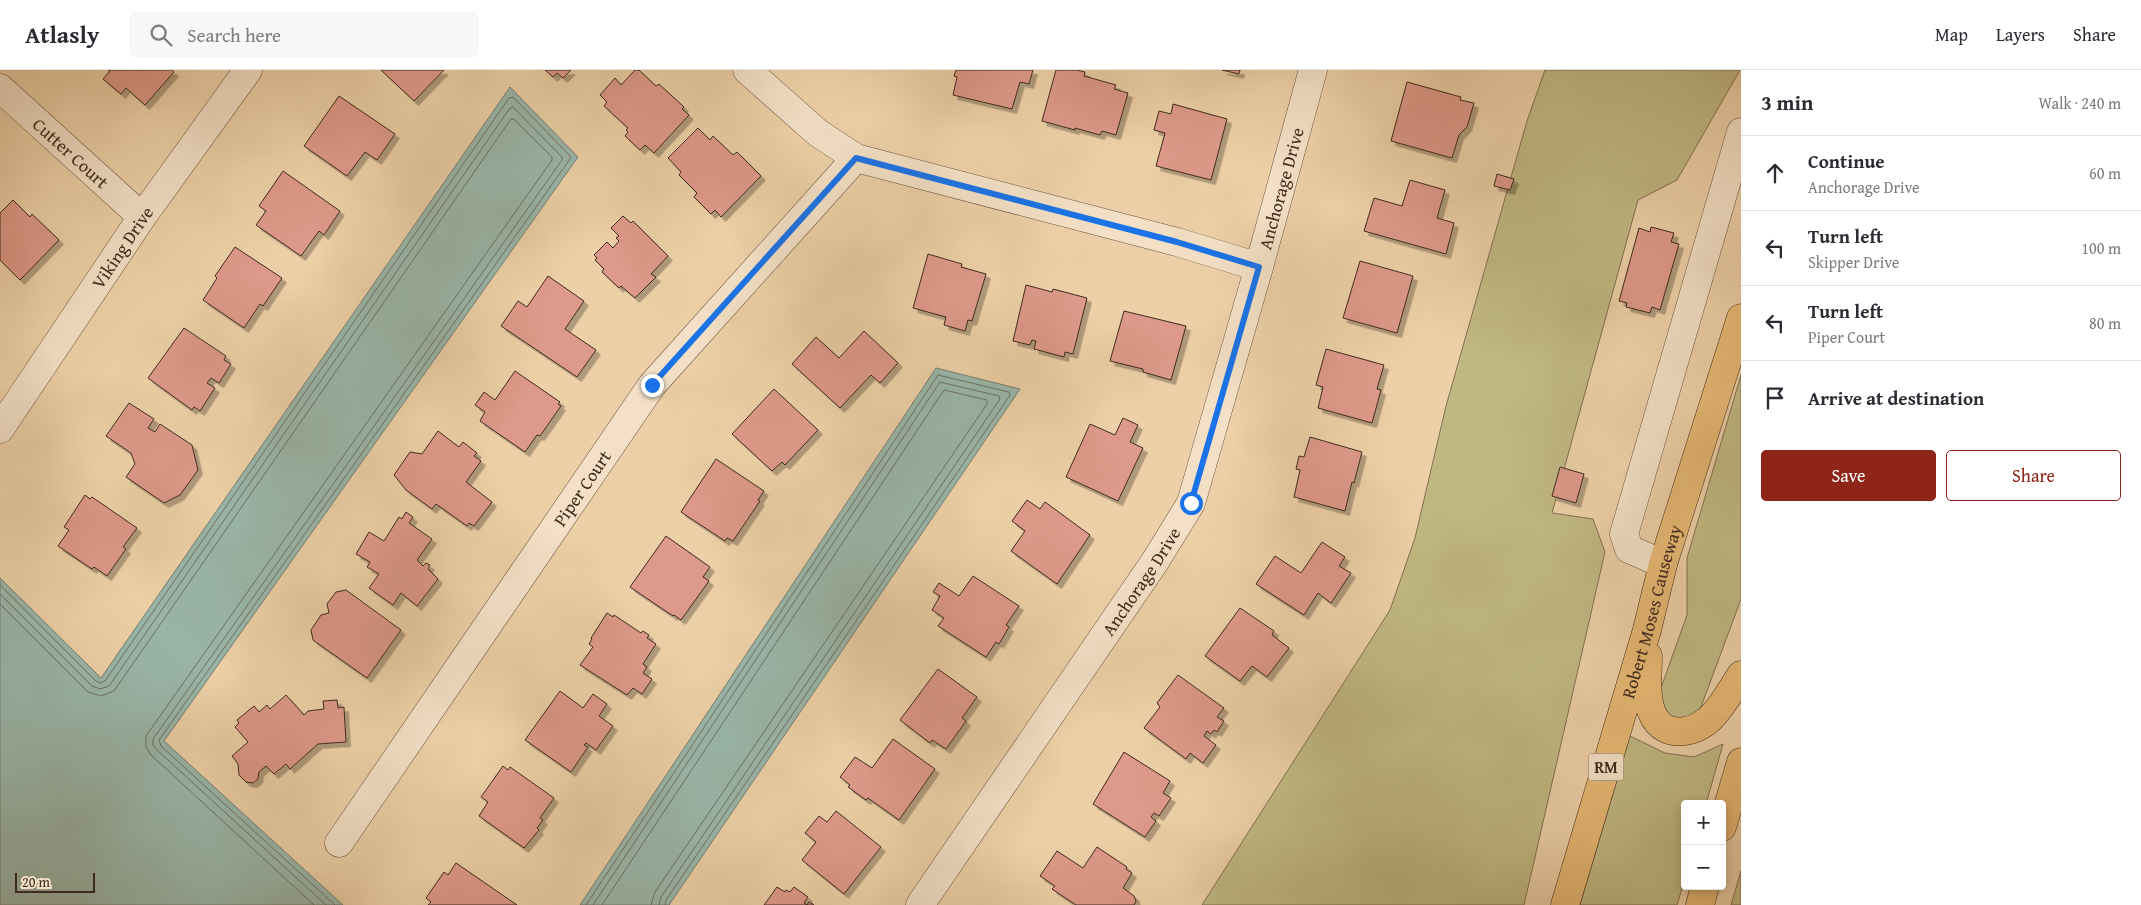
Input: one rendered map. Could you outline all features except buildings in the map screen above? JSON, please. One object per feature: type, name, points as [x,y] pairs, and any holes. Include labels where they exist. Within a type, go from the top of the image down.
[{"type":"highway","name":"Robert Moses Causeway","points":[[1565,905],[1647,630],[1663,564],[1741,318]]},
{"type":"highway","points":[[1647,630],[1649,705],[1657,722],[1667,729],[1686,732],[1704,723],[1715,714],[1741,675]]},
{"type":"highway","points":[[1726,813],[1741,762]]},
{"type":"highway","points":[[1700,905],[1704,890]]},
{"type":"street","name":"Viking Drive","points":[[0,429],[142,217],[248,70]]},
{"type":"street","points":[[747,70],[818,133],[856,158],[1177,242],[1259,267]]},
{"type":"street","name":"Anchorage Drive","points":[[920,905],[1156,560],[1191,503],[1313,70]]},
{"type":"street","name":"Cutter Court","points":[[0,88],[142,217]]},
{"type":"street","points":[[1663,564],[1629,549],[1624,534],[1741,132]]},
{"type":"street","name":"Piper Court","points":[[339,843],[652,385],[856,158]]},
{"type":"shaded area","points":[[1545,70],[1740,70],[1677,180],[1638,200],[1552,513],[1593,519],[1605,552],[1524,905],[1202,905],[1390,610],[1415,538],[1446,406],[1527,121]]},
{"type":"shaded area","points":[[1741,375],[1741,599],[1701,707],[1691,721],[1679,720],[1666,713],[1657,699],[1687,615],[1687,558]]},
{"type":"shaded area","points":[[1630,736],[1665,753],[1694,757],[1723,744],[1707,800],[1681,800],[1681,890],[1677,905],[1580,905]]},
{"type":"shaded area","points":[[1741,871],[1741,905],[1731,905]]},
{"type":"water","points":[[510,87],[578,157],[164,741],[343,905],[0,905],[0,578],[101,678]]},
{"type":"water","points":[[936,368],[1020,389],[669,905],[580,905]]},
{"type":"route","points":[[652,385],[856,158],[1177,242],[1259,267],[1191,503]]}]
